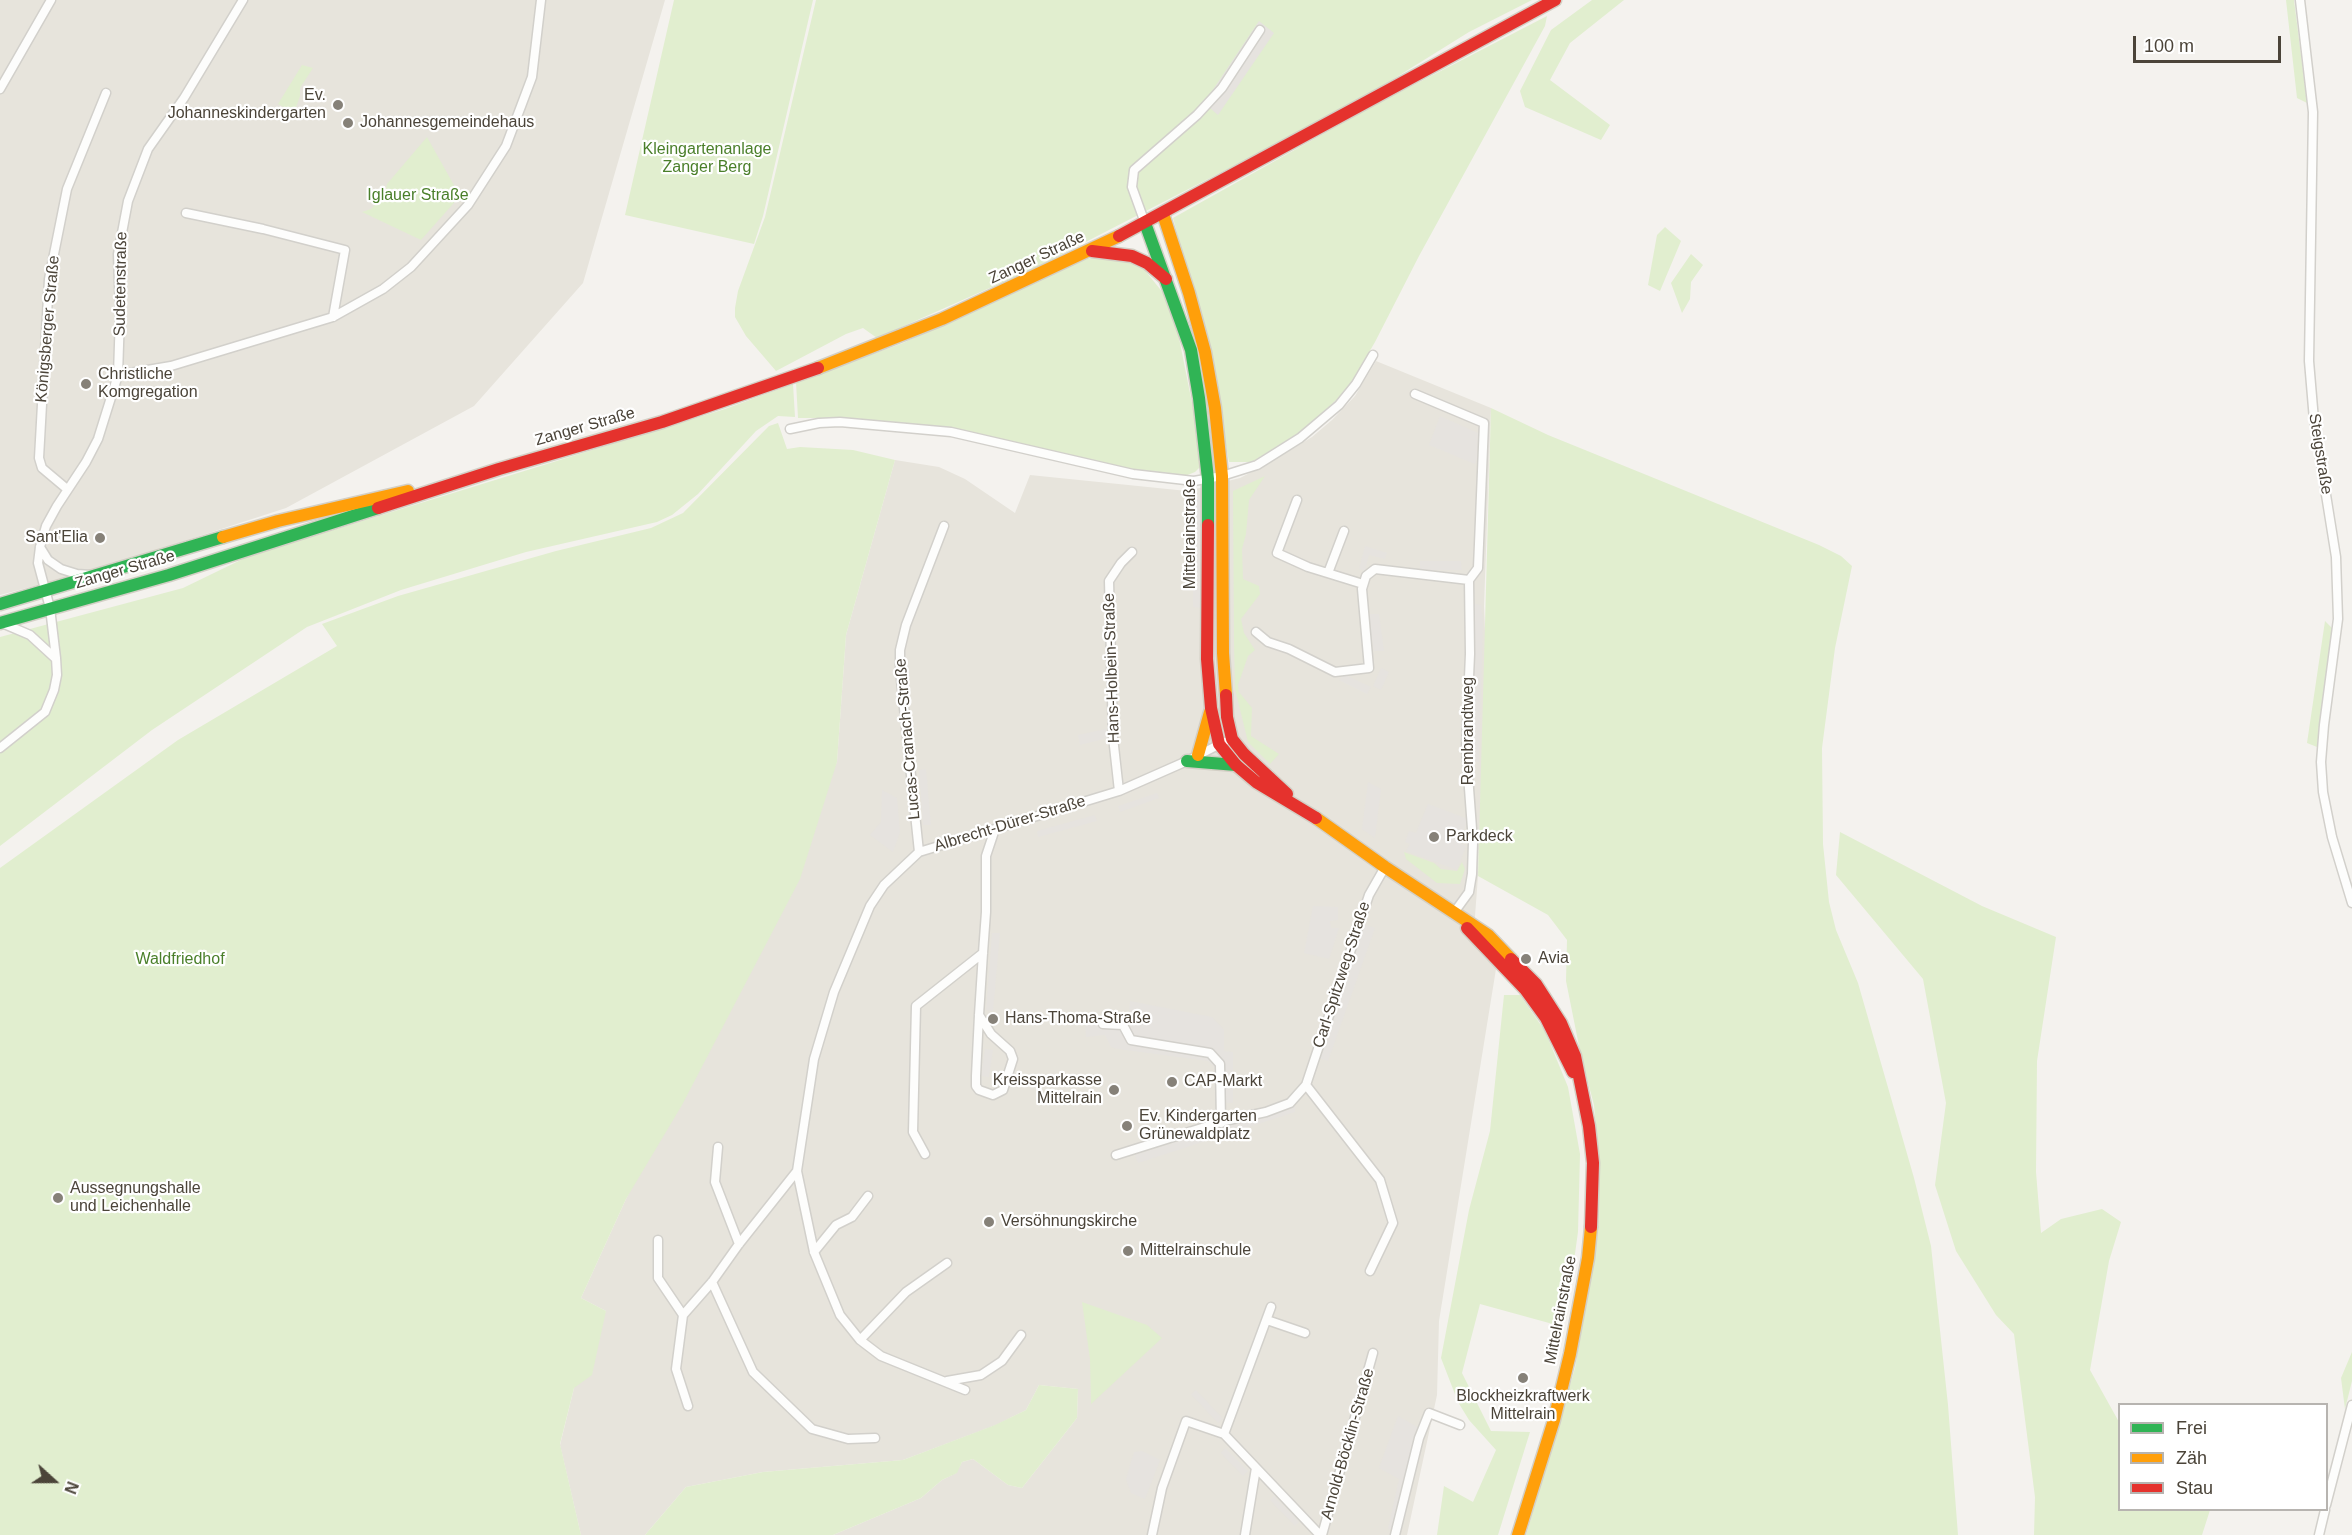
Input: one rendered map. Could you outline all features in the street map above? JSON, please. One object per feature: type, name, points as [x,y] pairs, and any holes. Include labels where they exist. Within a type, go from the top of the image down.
[{"type":"street","points":[[0,88],[51,0]]},
{"type":"street","name":"Sudetenstraße","points":[[0,748],[45,712],[51,704],[57,675],[56,658],[50,608],[38,563],[40,547],[46,526],[98,439],[118,375],[120,314],[118,254],[128,201],[148,149],[184,98],[243,0]]},
{"type":"street","points":[[118,375],[171,366],[333,317],[382,289],[411,267],[468,205],[506,147],[532,77],[541,0]]},
{"type":"street","name":"Zanger Straße","points":[[1,623],[170,575],[499,469],[662,422],[792,378],[942,319],[1090,251],[1163,214],[1555,0]]},
{"type":"street","name":"Steigstraße","points":[[2300,0],[2313,112],[2309,360],[2313,420],[2336,557],[2338,620],[2324,725],[2322,782],[2332,837],[2352,903]]},
{"type":"street","points":[[1145,223],[1132,187],[1134,170],[1197,114],[1222,88],[1260,30]]},
{"type":"street","name":"Königsberger Straße","points":[[67,489],[42,468],[39,458],[49,279],[67,189],[106,93]]},
{"type":"street","points":[[186,213],[263,229],[345,250],[333,317]]},
{"type":"street","name":"Mittelrainstraße","points":[[1163,214],[1189,292],[1205,352],[1215,408],[1222,476],[1224,696],[1232,739],[1253,763],[1305,810]]},
{"type":"street","name":"Mittelrainstraße","points":[[1145,223],[1191,350],[1208,479],[1207,660],[1211,708],[1219,744],[1236,765],[1256,782],[1305,810],[1453,914],[1488,935],[1536,984],[1561,1023],[1575,1056],[1589,1125],[1593,1164],[1588,1258],[1554,1420],[1518,1535]]},
{"type":"street","points":[[1090,251],[1132,256],[1147,263],[1166,279]]},
{"type":"street","points":[[790,429],[819,423],[840,422],[951,432],[1133,474],[1194,481],[1222,476],[1257,465],[1300,438],[1339,405],[1356,384],[1373,354]]},
{"type":"street","name":"Rembrandtweg","points":[[1415,394],[1484,423],[1478,568],[1469,580],[1470,654],[1466,748],[1473,842],[1472,874],[1469,892],[1453,914]]},
{"type":"street","name":"Zanger Straße","points":[[0,604],[278,521],[499,469]]},
{"type":"street","points":[[1297,500],[1277,553],[1364,584]]},
{"type":"street","name":"Lucas-Cranach-Straße","points":[[919,852],[900,670],[900,650],[906,624],[944,526]]},
{"type":"street","points":[[1328,573],[1344,531]]},
{"type":"street","points":[[40,547],[48,560],[61,569],[77,574],[97,575]]},
{"type":"street","name":"Hans-Holbein-Straße","points":[[1119,791],[1113,737],[1109,581],[1132,552]]},
{"type":"street","points":[[1256,632],[1268,642],[1290,649],[1335,672],[1369,668],[1362,589],[1366,576],[1375,569],[1469,580]]},
{"type":"street","points":[[1,623],[30,635],[56,658]]},
{"type":"street","points":[[1211,708],[1205,735],[1192,758],[1236,765]]},
{"type":"street","name":"Albrecht-Dürer-Straße","points":[[965,1390],[881,1356],[860,1340],[840,1315],[814,1252],[797,1171],[814,1059],[834,992],[870,906],[884,885],[919,852],[1119,791],[1232,739]]},
{"type":"street","points":[[979,1015],[992,1034],[1010,1051],[1013,1059],[1003,1090],[993,1095],[985,1093],[976,1086],[979,1015],[987,880],[986,856],[995,829]]},
{"type":"street","name":"Carl-Spitzweg-Straße","points":[[1116,1155],[1290,1103],[1306,1085],[1369,895],[1385,867]]},
{"type":"street","points":[[925,1154],[913,1132],[916,1006],[983,953]]},
{"type":"street","points":[[1102,1024],[1123,1025],[1131,1040],[1210,1053],[1220,1064],[1221,1123]]},
{"type":"street","points":[[1306,1085],[1380,1180],[1393,1223],[1370,1271]]},
{"type":"street","points":[[718,1147],[715,1182],[739,1244]]},
{"type":"street","points":[[688,1406],[676,1369],[684,1315],[797,1171]]},
{"type":"street","points":[[814,1252],[836,1225],[852,1217],[868,1196]]},
{"type":"street","points":[[658,1240],[658,1278],[684,1315]]},
{"type":"street","points":[[860,1340],[906,1292],[948,1263]]},
{"type":"street","points":[[712,1282],[753,1372],[812,1429],[848,1439],[875,1438]]},
{"type":"street","points":[[1224,1434],[1271,1307]]},
{"type":"street","points":[[1267,1320],[1305,1333]]},
{"type":"street","points":[[947,1381],[981,1375],[1002,1361],[1021,1335]]},
{"type":"street","name":"Arnold-Böcklin-Straße","points":[[1152,1535],[1162,1488],[1186,1421],[1224,1434],[1321,1535],[1373,1353]]},
{"type":"street","points":[[2328,1497],[2352,1405]]},
{"type":"street","points":[[1395,1535],[1419,1438],[1429,1413],[1460,1425]]},
{"type":"street","points":[[1245,1535],[1256,1468]]},
{"type":"street","points":[[2319,1535],[2325,1511]]},
{"type":"shaded area","points":[[0,0],[665,0],[583,283],[474,406],[286,508],[92,571],[0,595]]},
{"type":"shaded area","points":[[1259,21],[1274,33],[1218,115],[1204,103]]},
{"type":"shaded area","points":[[1376,361],[1491,408],[1484,606],[1486,654],[1478,876],[1473,943],[1496,969],[1439,1321],[1437,1395],[1407,1535],[833,1535],[921,1498],[942,1480],[956,1473],[962,1462],[973,1459],[1008,1485],[1022,1488],[1077,1418],[1078,1389],[1039,1385],[1026,1410],[996,1425],[903,1460],[763,1472],[686,1487],[645,1535],[581,1535],[560,1445],[574,1388],[606,1311],[581,1298],[626,1199],[837,762],[846,635],[895,460],[939,467],[965,479],[1015,513],[1030,475],[1187,491],[1240,478],[1312,437],[1355,396]]},
{"type":"shaded area","points":[[1440,416],[1478,433],[1475,464],[1429,445]]},
{"type":"shaded area","points":[[1193,496],[1203,498],[1204,608],[1193,607]]},
{"type":"shaded area","points":[[1365,546],[1387,553],[1385,559],[1369,555],[1365,571],[1359,569]]},
{"type":"shaded area","points":[[1420,561],[1461,561],[1462,570],[1420,570]]},
{"type":"shaded area","points":[[1470,603],[1481,605],[1483,622],[1479,762],[1471,761],[1474,663]]},
{"type":"shaded area","points":[[1368,614],[1379,614],[1384,651],[1374,651]]},
{"type":"shaded area","points":[[1381,668],[1389,672],[1381,690],[1373,686]]},
{"type":"shaded area","points":[[1343,674],[1371,687],[1367,694],[1339,680]]},
{"type":"shaded area","points":[[1106,729],[1108,738],[1080,745],[1078,735]]},
{"type":"shaded area","points":[[926,769],[931,825],[923,825],[919,770]]},
{"type":"shaded area","points":[[1368,782],[1381,789],[1375,838],[1362,829]]},
{"type":"shaded area","points":[[882,790],[897,798],[900,832],[893,852],[870,835],[881,822]]},
{"type":"shaded area","points":[[1157,793],[1159,798],[1120,812],[1118,806]]},
{"type":"shaded area","name":"Parkdeck","points":[[1428,804],[1468,819],[1459,843],[1466,846],[1457,870],[1406,851],[1410,844],[1405,842],[1409,831],[1416,833]]},
{"type":"shaded area","points":[[1095,815],[1097,821],[1038,837],[1037,831]]},
{"type":"shaded area","points":[[1313,906],[1338,907],[1338,920],[1330,921],[1331,928],[1339,928],[1329,959],[1304,953]]},
{"type":"shaded area","points":[[1364,924],[1375,928],[1328,1061],[1318,1058]]},
{"type":"shaded area","points":[[992,933],[1000,933],[993,1011],[986,1010]]},
{"type":"shaded area","points":[[1130,1001],[1212,1017],[1224,1030],[1224,1051],[1233,1052],[1233,1103],[1215,1102],[1214,1067],[1208,1061],[1118,1049],[1111,1047],[1105,1035],[1086,1037],[1085,1021],[1101,1021],[1101,1012],[1129,1013]]},
{"type":"shaded area","points":[[985,1049],[993,1050],[989,1077],[981,1076]]},
{"type":"shaded area","points":[[1295,1105],[1295,1112],[1138,1163],[1135,1155]]},
{"type":"shaded area","points":[[1196,1390],[1223,1419],[1218,1423],[1191,1394]]},
{"type":"shaded area","points":[[1398,1416],[1421,1429],[1394,1531],[1388,1529],[1399,1479],[1379,1468]]},
{"type":"shaded area","points":[[1225,1448],[1248,1471],[1243,1476],[1221,1453]]},
{"type":"shaded area","points":[[1142,1451],[1160,1460],[1145,1499],[1131,1493],[1126,1479],[1134,1452]]},
{"type":"shaded area","points":[[1274,1496],[1299,1522],[1295,1526],[1270,1500]]},
{"type":"green space","name":"Kleingartenanlage Zanger Berg","points":[[674,0],[813,0],[763,216],[754,244],[625,215]]},
{"type":"green space","points":[[816,0],[1532,0],[1469,32],[1350,106],[1037,267],[877,338],[863,328],[846,334],[776,371],[746,336],[735,317],[735,308],[738,291],[765,217]]},
{"type":"green space","points":[[1592,0],[1624,0],[1570,43],[1550,80],[1610,125],[1601,140],[1525,107],[1520,91],[1551,30]]},
{"type":"green space","points":[[2286,0],[2294,0],[2307,103],[2297,98]]},
{"type":"green space","points":[[1547,16],[1545,26],[1347,390],[1305,429],[1252,462],[1229,462],[1209,353],[1173,218],[1373,106]]},
{"type":"green space","points":[[302,65],[313,68],[300,88],[300,96],[294,113],[278,104]]},
{"type":"green space","name":"Iglauer Straße","points":[[427,137],[460,196],[421,240],[362,212],[371,209],[385,194],[387,184]]},
{"type":"green space","points":[[1665,227],[1681,241],[1660,291],[1648,285],[1657,235]]},
{"type":"green space","points":[[1691,254],[1703,265],[1691,282],[1690,299],[1682,313],[1671,283]]},
{"type":"green space","points":[[1106,255],[1129,260],[1143,268],[1164,294],[1177,328],[1203,458],[1201,466],[1195,472],[1180,478],[1133,474],[903,424],[853,418],[798,418],[796,382],[903,343],[1087,259]]},
{"type":"green space","points":[[793,384],[795,417],[778,416],[756,431],[698,494],[672,515],[657,522],[526,552],[401,590],[307,627],[152,730],[0,846],[0,637],[183,588],[249,556],[725,409]]},
{"type":"green space","points":[[1491,408],[1548,435],[1819,545],[1841,556],[1852,566],[1835,648],[1822,748],[1823,844],[1829,902],[1836,930],[1858,983],[1914,1178],[1931,1246],[1948,1405],[1958,1535],[1526,1535],[1575,1368],[1598,1232],[1599,1163],[1594,1105],[1581,1056],[1566,981],[1567,940],[1548,915],[1478,876]]},
{"type":"green space","name":"Waldfriedhof","points":[[778,423],[787,449],[800,447],[853,450],[895,460],[846,635],[837,762],[800,879],[682,1105],[626,1199],[581,1298],[606,1311],[592,1375],[574,1388],[560,1444],[581,1535],[0,1535],[0,868],[178,740],[337,646],[322,624],[398,596],[556,551],[651,528],[683,513],[769,426]]},
{"type":"green space","points":[[1265,476],[1249,500],[1246,534],[1242,549],[1243,579],[1259,586],[1260,594],[1241,619],[1244,633],[1255,650],[1248,656],[1238,685],[1239,692],[1252,708],[1251,736],[1279,754],[1270,764],[1248,742],[1235,689],[1234,642],[1233,491]]},
{"type":"green space","points":[[2325,621],[2332,628],[2317,747],[2307,743]]},
{"type":"green space","points":[[1840,832],[1982,906],[2056,937],[2037,1061],[2036,1172],[2041,1233],[2061,1219],[2102,1209],[2121,1222],[2109,1261],[2090,1370],[2118,1420],[2118,1511],[2210,1511],[2202,1535],[2034,1535],[2035,1497],[2014,1334],[1996,1315],[1956,1251],[1935,1185],[1946,1103],[1923,979],[1836,875]]},
{"type":"green space","points":[[1404,852],[1434,863],[1441,869],[1457,871],[1462,862],[1465,869],[1460,884],[1437,883],[1406,859]]},
{"type":"green space","points":[[1504,995],[1520,995],[1545,1031],[1568,1087],[1580,1154],[1578,1232],[1566,1318],[1560,1326],[1480,1304],[1462,1373],[1491,1431],[1530,1432],[1498,1535],[1437,1535],[1444,1486],[1473,1502],[1496,1450],[1469,1420],[1458,1402],[1441,1358],[1469,1210],[1490,1131]]},
{"type":"green space","points":[[1082,1302],[1147,1325],[1162,1338],[1091,1404],[1090,1359]]},
{"type":"green space","points":[[2352,1352],[2352,1381],[2345,1409],[2341,1378]]},
{"type":"green space","points":[[1039,1385],[1078,1389],[1077,1418],[1022,1488],[1008,1485],[973,1459],[962,1462],[957,1473],[942,1480],[921,1498],[833,1535],[645,1535],[686,1487],[763,1472],[903,1460],[995,1425],[1026,1410]]},
{"type":"traffic: fast","points":[[1145,223],[1191,350],[1208,479],[1208,525]]},
{"type":"traffic: fast","points":[[0,623],[169,575],[378,508]]},
{"type":"traffic: fast","points":[[0,604],[223,537]]},
{"type":"traffic: fast","points":[[1187,761],[1236,765]]},
{"type":"traffic: slow","points":[[1163,214],[1189,293],[1205,352],[1215,408],[1222,476],[1223,653],[1226,695]]},
{"type":"traffic: slow","points":[[818,368],[942,319],[1119,236]]},
{"type":"traffic: slow","points":[[223,537],[278,521],[408,491]]},
{"type":"traffic: slow","points":[[1198,755],[1210,712]]},
{"type":"traffic: slow","points":[[1316,818],[1488,935],[1511,959]]},
{"type":"traffic: slow","points":[[1518,1535],[1554,1420],[1570,1354],[1588,1258],[1591,1227]]},
{"type":"traffic: jam","points":[[1119,236],[1555,0]]},
{"type":"traffic: jam","points":[[1092,251],[1132,256],[1147,263],[1166,279]]},
{"type":"traffic: jam","points":[[378,508],[499,469],[662,422],[818,368]]},
{"type":"traffic: jam","points":[[1208,525],[1207,659],[1211,708],[1219,744],[1236,765],[1256,782],[1316,818]]},
{"type":"traffic: jam","points":[[1226,695],[1227,717],[1232,739],[1244,754],[1287,794]]},
{"type":"traffic: jam","points":[[1467,928],[1525,989],[1546,1018],[1573,1072]]},
{"type":"traffic: jam","points":[[1511,959],[1536,984],[1561,1023],[1575,1056],[1589,1126],[1593,1163],[1591,1227]]},
{"type":"place","name":"Ev. Johanneskindergarten","points":[[338,105]]},
{"type":"place","name":"Johannesgemeindehaus","points":[[348,123]]},
{"type":"place","name":"Christliche Komgregation","points":[[86,384]]},
{"type":"place","name":"Sant'Elia","points":[[100,538]]},
{"type":"place","name":"Parkdeck","points":[[1434,837]]},
{"type":"place","name":"Avia","points":[[1526,959]]},
{"type":"place","name":"Hans-Thoma-Straße","points":[[993,1019]]},
{"type":"place","name":"CAP-Markt","points":[[1172,1082]]},
{"type":"place","name":"Kreissparkasse Mittelrain","points":[[1114,1090]]},
{"type":"place","name":"Ev. Kindergarten Grünewaldplatz","points":[[1127,1126]]},
{"type":"place","name":"Aussegnungshalle und Leichenhalle","points":[[58,1198]]},
{"type":"place","name":"Versöhnungskirche","points":[[989,1222]]},
{"type":"place","name":"Mittelrainschule","points":[[1128,1251]]},
{"type":"place","name":"Blockheizkraftwerk Mittelrain","points":[[1523,1378]]}]
